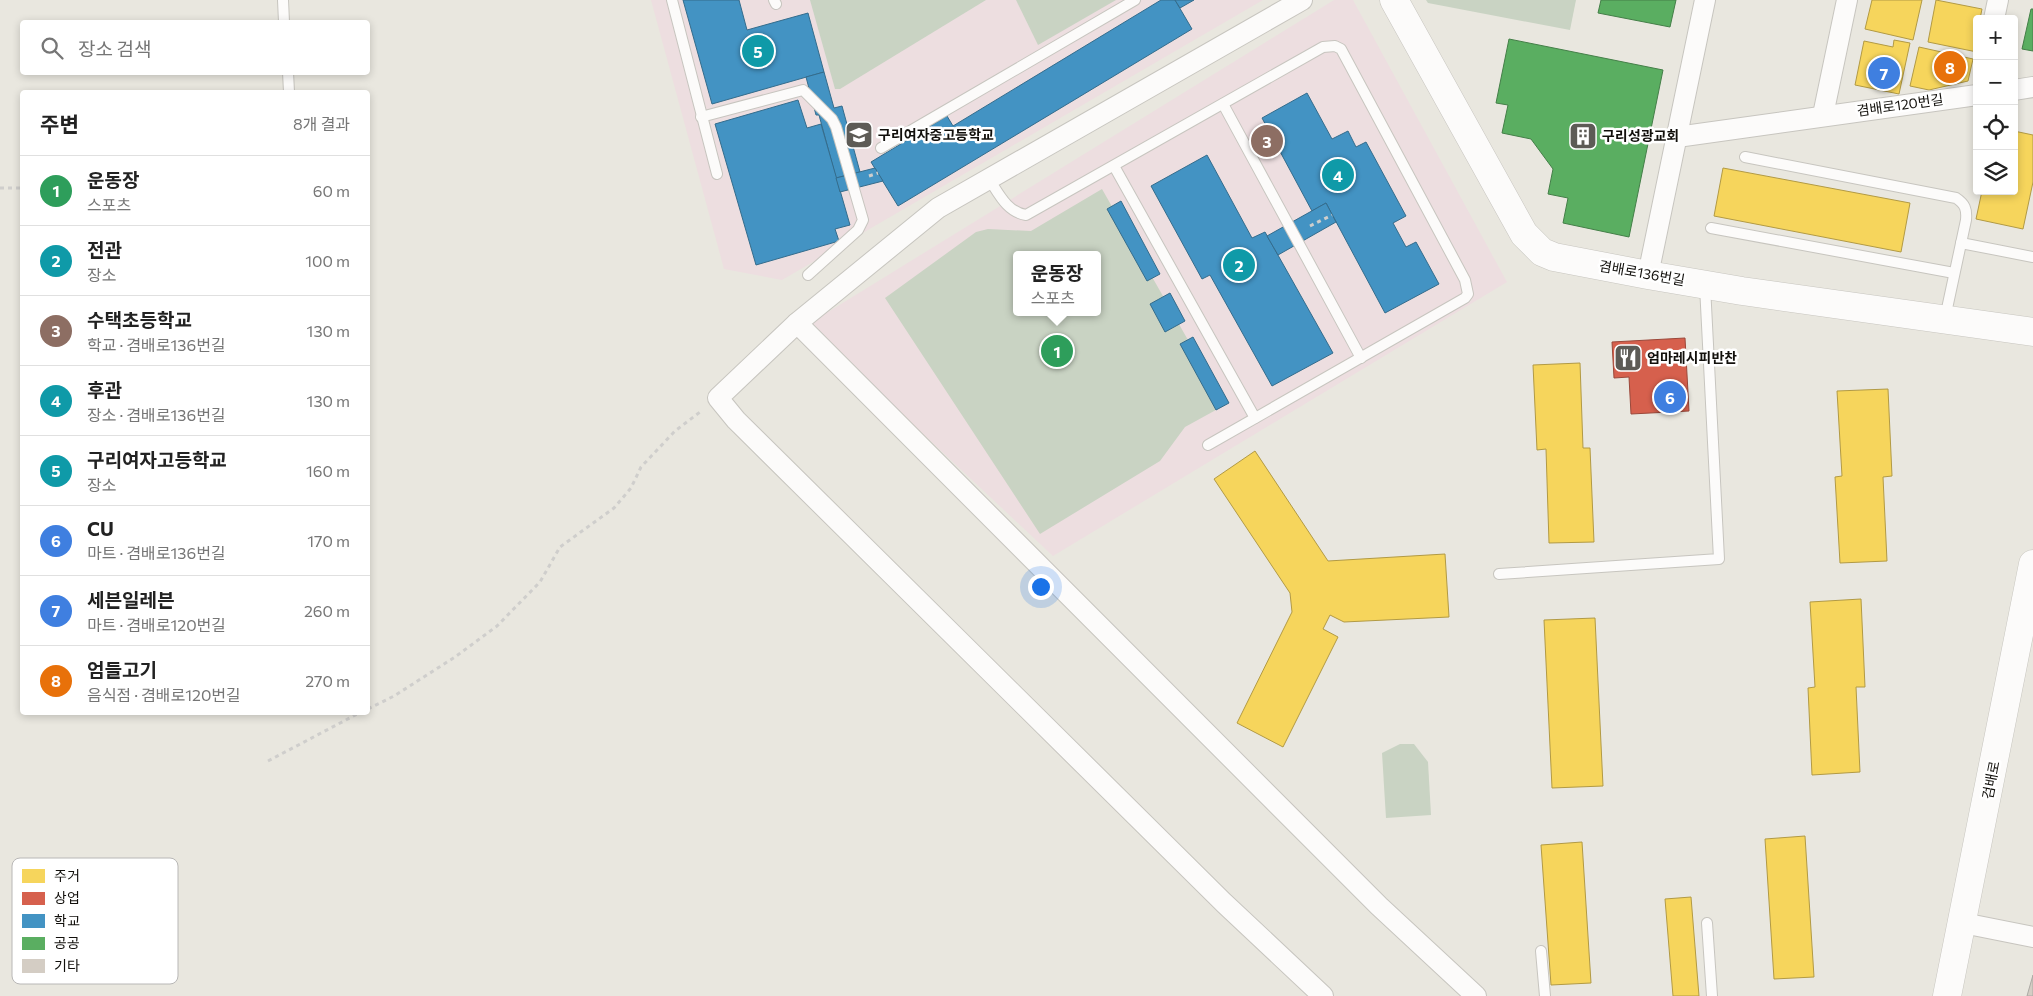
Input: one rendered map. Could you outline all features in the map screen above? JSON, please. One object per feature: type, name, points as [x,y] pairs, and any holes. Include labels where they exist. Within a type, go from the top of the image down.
[{"type":"street","points":[[1302,0],[938,208],[797,323],[718,398],[743,427],[1224,903],[1324,996]]},
{"type":"street","name":"겸배로136번길","points":[[1394,0],[1524,234],[1542,252],[1648,276],[2033,332]]},
{"type":"street","points":[[1648,276],[1705,0]]},
{"type":"street","points":[[1823,116],[1847,0]]},
{"type":"street","points":[[1995,15],[1998,0]]},
{"type":"street","points":[[2018,89],[2033,87]]},
{"type":"street","name":"겸배로120번길","points":[[1677,137],[1973,96]]},
{"type":"street","points":[[797,323],[1379,906],[1476,996]]},
{"type":"street","name":"검배로","points":[[1947,996],[2033,564]]},
{"type":"street","points":[[1963,923],[2033,937]]},
{"type":"lane","points":[[283,0],[284,20]]},
{"type":"lane","points":[[672,0],[717,174]]},
{"type":"lane","points":[[881,148],[1135,0]]},
{"type":"lane","points":[[989,179],[1010,210],[1017,214],[1026,215],[1323,47],[1335,46],[1341,49],[1465,280],[1468,294],[1465,298],[1362,358],[1208,445]]},
{"type":"lane","points":[[288,75],[289,90]]},
{"type":"lane","points":[[701,117],[803,90],[832,119],[840,136],[863,220],[858,230],[808,275]]},
{"type":"lane","points":[[1223,104],[1362,358]]},
{"type":"lane","points":[[1745,157],[1956,198],[1964,204],[1967,212],[1945,318]]},
{"type":"lane","points":[[1114,166],[1255,418]]},
{"type":"lane","points":[[1711,228],[1954,273]]},
{"type":"lane","points":[[1961,243],[2033,257]]},
{"type":"lane","points":[[1499,574],[1720,559],[1705,285]]},
{"type":"lane","points":[[1707,923],[1712,996]]},
{"type":"lane","points":[[1541,951],[1545,996]]},
{"type":"path","points":[[0,188],[20,188]]},
{"type":"path","points":[[370,708],[394,696],[455,657],[498,626],[540,582],[560,547],[614,508],[632,488],[641,467],[675,431],[718,398]]},
{"type":"path","points":[[268,761],[355,715]]},
{"type":"shaded area","name":"구리여자중고등학교","points":[[651,0],[1263,0],[782,280],[724,269]]},
{"type":"shaded area","points":[[1334,0],[1353,0],[1507,282],[1053,556],[807,325]]},
{"type":"green space","points":[[810,0],[986,0],[840,89],[835,89]]},
{"type":"green space","points":[[1016,0],[1116,0],[1038,45]]},
{"type":"green space","points":[[1426,0],[1576,0],[1570,30],[1428,3]]},
{"type":"green space","points":[[1102,189],[1225,405],[1185,427],[1160,461],[1040,534],[885,298],[976,232],[988,229],[1031,231]]},
{"type":"green space","points":[[1400,744],[1414,744],[1428,762],[1431,815],[1386,818],[1382,753]]},
{"type":"building: 주거","points":[[1872,0],[1922,0],[1913,40],[1865,29]]},
{"type":"building: 주거","points":[[1936,0],[1982,9],[1981,15],[1973,15],[1973,51],[1928,42]]},
{"type":"building: 주거","points":[[1894,40],[1910,43],[1899,94],[1855,85],[1864,41],[1893,47]]},
{"type":"building: 주거","points":[[1919,47],[1973,59],[1968,81],[1929,90],[1910,86]]},
{"type":"building: 주거","points":[[2018,132],[2033,135],[2033,182],[2023,229],[1976,219],[1981,195],[2018,195]]},
{"type":"building: 주거","points":[[1723,168],[1910,203],[1901,252],[1714,216]]},
{"type":"building: 주거","points":[[1580,363],[1583,448],[1590,448],[1594,542],[1549,543],[1546,449],[1537,450],[1533,365]]},
{"type":"building: 주거","points":[[1888,389],[1892,476],[1883,477],[1887,561],[1840,563],[1835,477],[1842,476],[1837,391]]},
{"type":"building: 주거","points":[[1255,451],[1328,561],[1445,554],[1449,617],[1344,622],[1330,615],[1323,629],[1338,637],[1283,747],[1237,723],[1292,612],[1290,593],[1214,479]]},
{"type":"building: 주거","points":[[1861,599],[1865,687],[1856,687],[1860,772],[1812,775],[1808,688],[1815,687],[1810,602]]},
{"type":"building: 주거","points":[[1595,618],[1603,786],[1552,788],[1544,620]]},
{"type":"building: 주거","points":[[1805,836],[1814,977],[1774,979],[1765,839]]},
{"type":"building: 주거","points":[[1582,842],[1591,983],[1551,985],[1541,845]]},
{"type":"building: 주거","points":[[1691,897],[1699,996],[1673,996],[1665,899]]},
{"type":"building: 상업","points":[[1685,338],[1689,411],[1631,414],[1629,377],[1614,378],[1612,342]]},
{"type":"building: 학교","points":[[683,0],[739,0],[747,30],[808,13],[824,72],[712,104]]},
{"type":"building: 학교","points":[[1161,0],[1175,0],[1192,29],[898,206],[871,162],[947,116],[953,126]]},
{"type":"building: 학교","points":[[1175,0],[1194,0],[1180,8]]},
{"type":"building: 학교","points":[[824,72],[834,108],[842,106],[860,172],[836,178],[819,115],[816,115],[806,77]]},
{"type":"building: 학교","points":[[1307,93],[1332,139],[1348,131],[1356,147],[1366,142],[1406,216],[1393,223],[1406,247],[1416,242],[1439,284],[1385,313],[1326,203],[1312,211],[1262,118]]},
{"type":"building: 학교","points":[[798,100],[807,128],[821,124],[850,225],[835,229],[839,241],[756,265],[715,124]]},
{"type":"building: 학교","points":[[1207,155],[1252,238],[1265,232],[1333,353],[1272,386],[1210,275],[1202,279],[1151,186]]},
{"type":"building: 학교","points":[[875,168],[883,181],[840,192],[836,178]]},
{"type":"building: 학교","points":[[1121,201],[1160,274],[1147,281],[1107,209]]},
{"type":"building: 학교","points":[[1326,203],[1336,222],[1278,255],[1267,236]]},
{"type":"building: 학교","points":[[1170,293],[1185,321],[1165,332],[1150,304]]},
{"type":"building: 학교","points":[[1193,337],[1229,403],[1216,410],[1180,344]]},
{"type":"building: 공공","points":[[1601,0],[1676,0],[1670,27],[1598,13]]},
{"type":"building: 공공","points":[[2031,9],[2033,9],[2033,51],[2022,49]]},
{"type":"building: 공공","name":"구리성광교회","points":[[1509,39],[1663,70],[1629,237],[1563,223],[1568,198],[1548,194],[1553,169],[1531,139],[1502,133],[1508,105],[1496,103]]},
{"type":"building: 기타","points":[[2033,975],[2033,996],[2027,996]]},
{"type":"place","name":"구리여자고등학교","points":[[758,51]]},
{"type":"place","name":"엄들고기","points":[[1950,67]]},
{"type":"place","name":"세븐일레븐","points":[[1884,73]]},
{"type":"place","name":"구리여자중고등학교","points":[[859,135]]},
{"type":"place","name":"구리성광교회","points":[[1583,136]]},
{"type":"place","name":"수택초등학교","points":[[1267,141]]},
{"type":"place","name":"후관","points":[[1338,175]]},
{"type":"place","name":"전관","points":[[1239,265]]},
{"type":"place","name":"운동장","points":[[1057,351]]},
{"type":"place","name":"엄마레시피반찬","points":[[1628,358]]},
{"type":"place","name":"CU","points":[[1670,397]]}]
